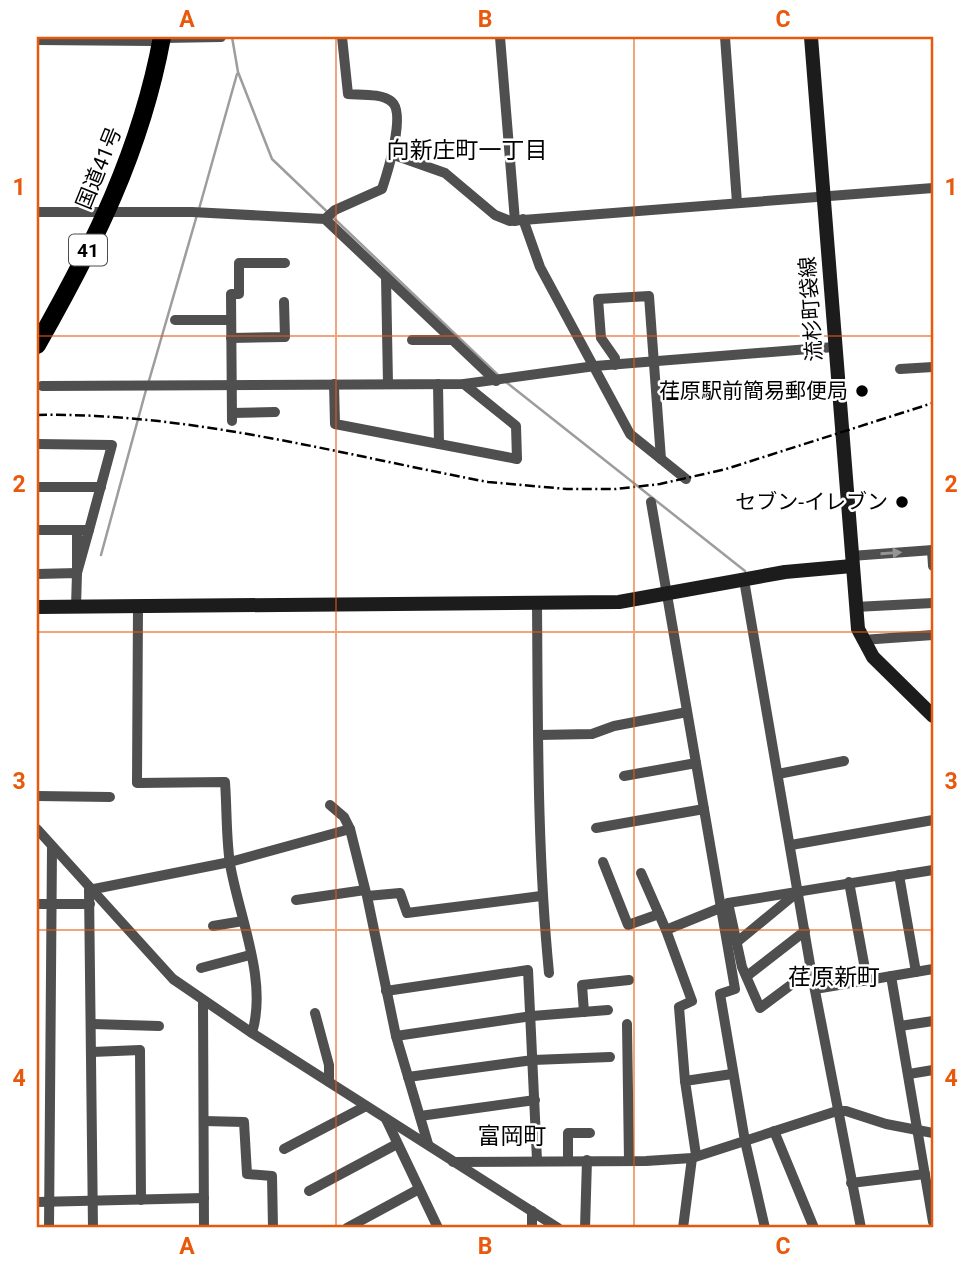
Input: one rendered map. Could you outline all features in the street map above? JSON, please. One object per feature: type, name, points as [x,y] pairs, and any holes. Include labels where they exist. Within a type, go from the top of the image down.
[{"type":"highway","name":"国道41号","points":[[37,328],[129,150],[149,102],[157,38]]},
{"type":"highway","name":"国道41号","points":[[37,345],[113,202],[129,150]]},
{"type":"street","points":[[37,40],[221,37]]},
{"type":"street","points":[[325,219],[335,210],[382,189],[394,155],[396,107],[391,101],[380,97],[348,94],[342,37]]},
{"type":"street","points":[[500,37],[519,220],[540,267],[630,434],[686,479]]},
{"type":"street","points":[[725,37],[737,203]]},
{"type":"street","name":"流杉町袋線","points":[[811,37],[856,607],[862,640],[873,657],[933,716]]},
{"type":"street","points":[[394,155],[445,173],[495,215],[519,220],[933,188]]},
{"type":"street","points":[[37,212],[192,212],[325,219],[496,381]]},
{"type":"street","points":[[275,412],[232,417],[231,294],[239,294],[239,263],[285,263]]},
{"type":"street","points":[[386,277],[388,384]]},
{"type":"street","points":[[615,365],[615,358],[601,338],[598,299],[649,296],[661,459]]},
{"type":"street","points":[[231,338],[285,337],[284,302]]},
{"type":"street","points":[[175,320],[231,320]]},
{"type":"street","points":[[412,340],[453,340]]},
{"type":"street","points":[[42,386],[464,384],[595,366],[834,347]]},
{"type":"street","points":[[900,369],[933,367]]},
{"type":"street","points":[[334,384],[335,424],[517,459],[516,426],[464,384]]},
{"type":"street","points":[[438,384],[439,444]]},
{"type":"street","points":[[37,444],[112,445],[77,573]]},
{"type":"street","points":[[37,487],[101,487]]},
{"type":"street","points":[[651,502],[723,906],[735,989],[720,994],[732,1074],[765,1228]]},
{"type":"street","points":[[37,530],[89,530]]},
{"type":"street","points":[[76,607],[77,530]]},
{"type":"street","points":[[37,607],[620,602],[851,561],[933,550],[933,566]]},
{"type":"street","points":[[37,573],[77,573]]},
{"type":"street","points":[[744,580],[811,970],[861,1228]]},
{"type":"street","points":[[537,603],[541,896],[549,973]]},
{"type":"street","points":[[856,607],[933,603]]},
{"type":"street","points":[[138,606],[137,783],[225,782],[230,862],[250,955],[258,1012],[251,1033]]},
{"type":"street","points":[[862,640],[933,635]]},
{"type":"street","points":[[538,735],[592,734],[614,726],[687,712]]},
{"type":"street","points":[[778,774],[844,761]]},
{"type":"street","points":[[624,776],[696,762]]},
{"type":"street","points":[[37,796],[110,797]]},
{"type":"street","points":[[330,804],[344,817],[350,829],[396,1036],[428,1144]]},
{"type":"street","points":[[596,828],[704,809]]},
{"type":"street","points":[[791,845],[933,820]]},
{"type":"street","points":[[37,829],[89,890],[173,979],[251,1033],[558,1228]]},
{"type":"street","points":[[89,890],[230,862],[350,829]]},
{"type":"street","points":[[49,1228],[52,847]]},
{"type":"street","points":[[603,862],[628,925],[659,914]]},
{"type":"street","points":[[666,930],[723,906],[849,882],[933,870]]},
{"type":"street","points":[[641,873],[666,930],[692,1001],[679,1007],[694,1156],[683,1228]]},
{"type":"street","points":[[899,875],[916,972]]},
{"type":"street","points":[[849,882],[867,980]]},
{"type":"street","points":[[89,890],[93,1228]]},
{"type":"street","points":[[737,942],[799,891]]},
{"type":"street","points":[[296,900],[366,893],[400,893],[407,913],[541,896]]},
{"type":"street","points":[[37,904],[90,904]]},
{"type":"street","points":[[723,906],[760,1008],[811,970]]},
{"type":"street","points":[[213,926],[243,920]]},
{"type":"street","points":[[747,976],[805,931]]},
{"type":"street","points":[[201,968],[250,955]]},
{"type":"street","points":[[816,989],[933,969]]},
{"type":"street","points":[[386,991],[528,970],[537,1160]]},
{"type":"street","points":[[891,976],[933,1222]]},
{"type":"street","points":[[584,1012],[582,985],[629,979]]},
{"type":"street","points":[[203,1001],[204,1228]]},
{"type":"street","points":[[396,1036],[532,1016],[608,1010]]},
{"type":"street","points":[[314,1013],[329,1065],[329,1082]]},
{"type":"street","points":[[901,1026],[933,1021]]},
{"type":"street","points":[[92,1024],[159,1026]]},
{"type":"street","points":[[627,1024],[629,1161]]},
{"type":"street","points":[[92,1052],[140,1050],[141,1200]]},
{"type":"street","points":[[408,1077],[533,1059],[610,1057]]},
{"type":"street","points":[[909,1073],[933,1070]]},
{"type":"street","points":[[685,1081],[732,1074]]},
{"type":"street","points":[[420,1116],[535,1100]]},
{"type":"street","points":[[284,1149],[366,1106]]},
{"type":"street","points":[[452,1162],[629,1161],[694,1156],[837,1111],[846,1111],[919,1132],[933,1133]]},
{"type":"street","points":[[385,1119],[438,1228]]},
{"type":"street","points":[[204,1121],[244,1122],[247,1174],[272,1176],[274,1228]]},
{"type":"street","points":[[774,1131],[814,1228]]},
{"type":"street","points":[[568,1160],[568,1133],[590,1132]]},
{"type":"street","points":[[309,1191],[397,1143]]},
{"type":"street","points":[[585,1228],[587,1160]]},
{"type":"street","points":[[851,1183],[925,1174]]},
{"type":"street","points":[[347,1228],[419,1189]]},
{"type":"street","points":[[37,1202],[204,1198]]},
{"type":"street","points":[[532,1212],[532,1228]]},
{"type":"waterway","points":[[232,37],[238,72],[272,159],[498,375]]},
{"type":"waterway","points":[[199,209],[237,74]]},
{"type":"waterway","points":[[148,384],[197,215]]},
{"type":"waterway","points":[[506,382],[745,571]]},
{"type":"waterway","points":[[101,555],[146,390]]},
{"type":"railway","points":[[37,415],[151,420],[207,427],[488,482],[567,489],[616,489],[660,484],[726,469],[933,403]]},
{"type":"place","name":"荏原駅前簡易郵便局","points":[[862,391]]},
{"type":"place","name":"セブン-イレブン","points":[[902,502]]},
{"type":"district","name":"向新庄町一丁目","points":[[467,150]]},
{"type":"district","name":"荏原新町","points":[[834,977]]},
{"type":"district","name":"富岡町","points":[[512,1136]]}]
